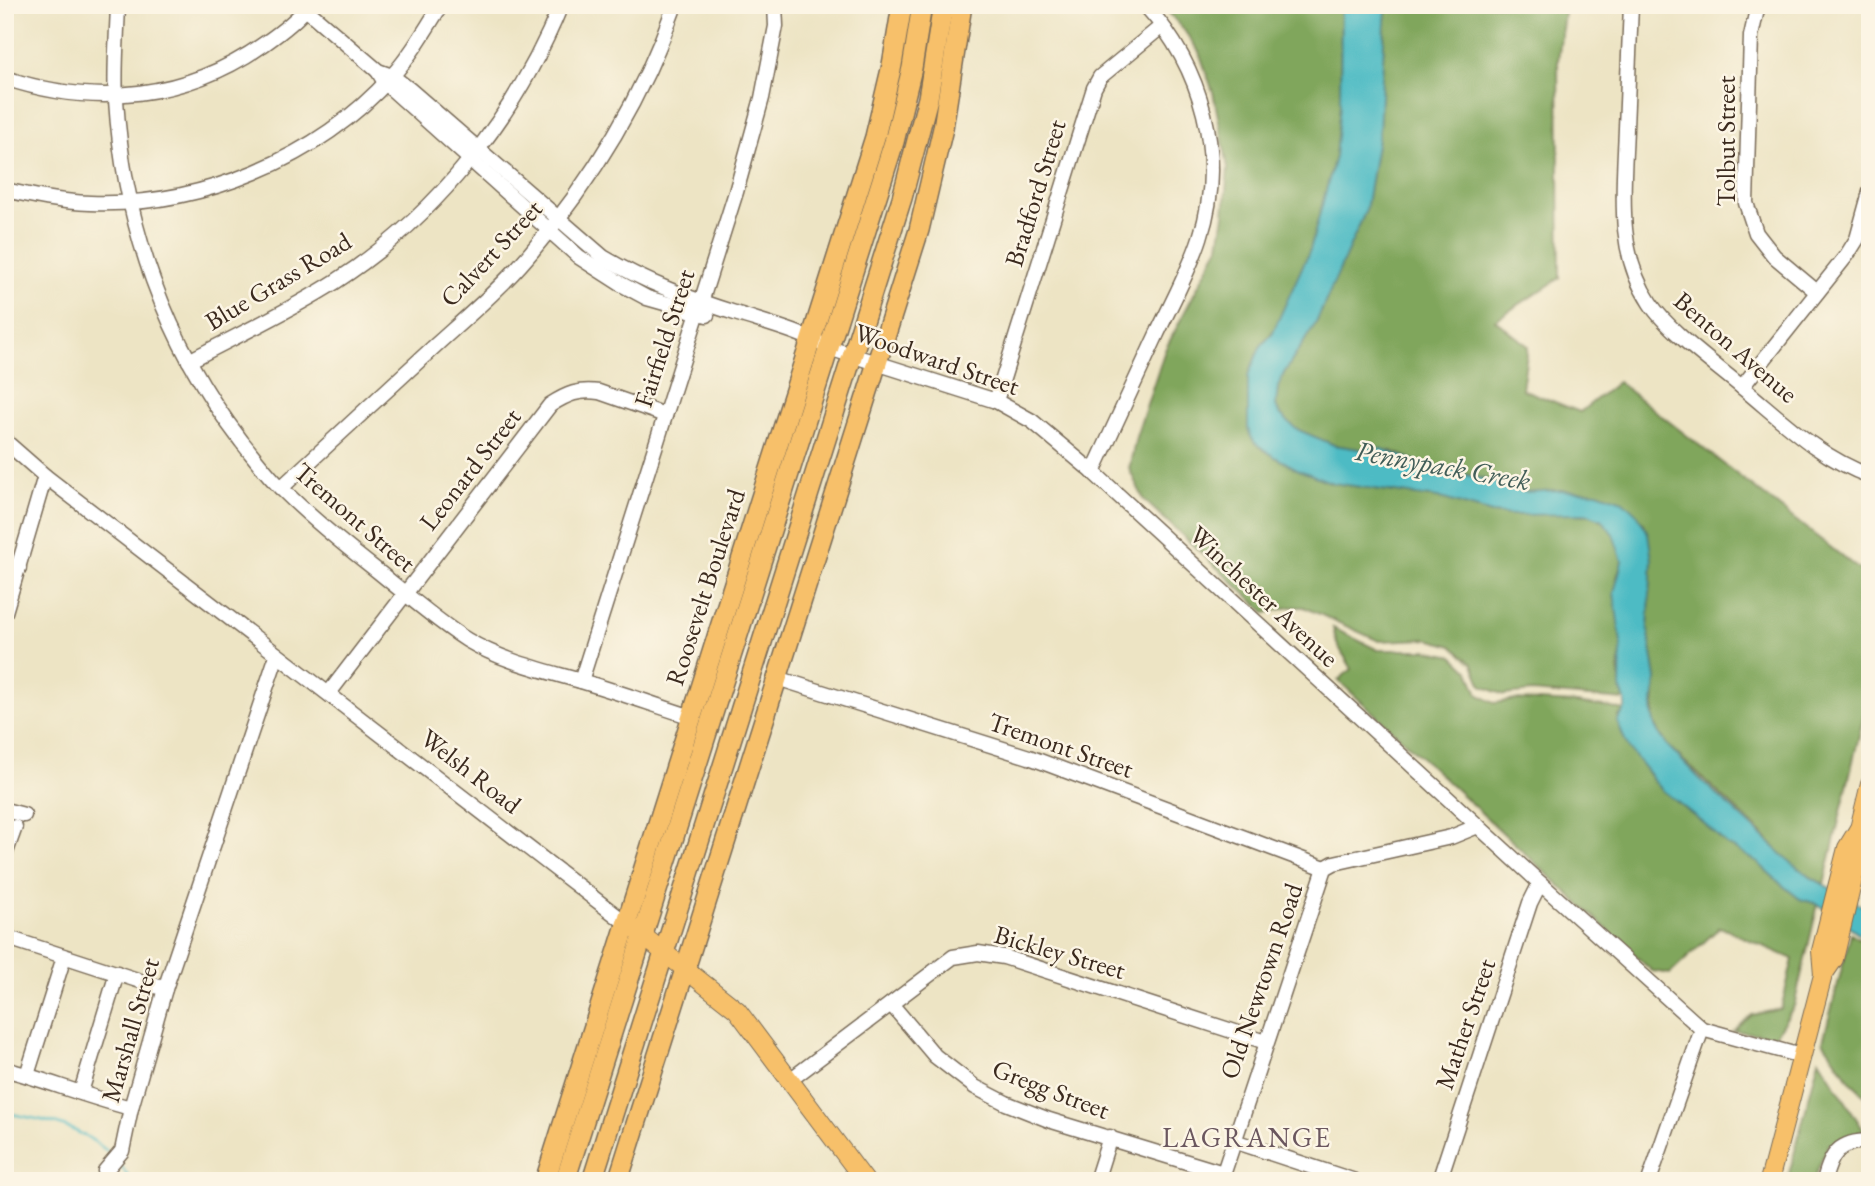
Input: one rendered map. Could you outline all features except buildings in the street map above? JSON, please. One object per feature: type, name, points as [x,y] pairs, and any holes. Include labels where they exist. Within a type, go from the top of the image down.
[{"type":"highway","name":"Roosevelt Boulevard","points":[[565,1181],[901,117],[922,5]]},
{"type":"highway","points":[[592,1181],[853,355],[919,136],[933,73],[943,5]]},
{"type":"highway","points":[[618,1181],[919,230],[935,167],[962,5]]},
{"type":"highway","name":"Roosevelt Boulevard","points":[[545,1181],[875,136],[887,89],[901,10]]},
{"type":"highway","points":[[901,10],[901,117]]},
{"type":"highway","points":[[557,1181],[575,1149]]},
{"type":"main road","points":[[1769,1181],[1870,784]]},
{"type":"main road","name":"Welsh Road","points":[[626,923],[737,1010],[865,1181]]},
{"type":"street","name":"Tremont Street","points":[[118,5],[115,96],[119,139],[128,202],[156,292],[189,361],[221,413],[281,488],[321,526],[468,640],[530,667],[692,717]]},
{"type":"street","points":[[5,190],[62,201],[128,202],[198,191],[266,167],[325,133],[385,76],[441,5]]},
{"type":"street","name":"Blue Grass Road","points":[[189,361],[336,282],[427,207],[474,154],[518,92],[561,5]]},
{"type":"street","name":"Calvert Street","points":[[281,488],[511,274],[554,224],[596,168],[632,108],[648,76],[675,5]]},
{"type":"street","name":"Fairfield Street","points":[[581,681],[736,192],[762,98],[776,26],[775,5]]},
{"type":"street","points":[[1093,472],[1200,238],[1212,173],[1211,144],[1194,81],[1180,50],[1145,5]]},
{"type":"street","name":"Benton Avenue","points":[[1631,5],[1623,218],[1628,255],[1637,281],[1663,320],[1742,387],[1827,457],[1870,476]]},
{"type":"street","name":"Tolbut Street","points":[[1758,5],[1751,36],[1746,203],[1756,233],[1774,256],[1817,292]]},
{"type":"street","points":[[5,78],[49,91],[115,96],[162,89],[219,70],[256,50],[305,7]]},
{"type":"street","name":"Woodward Street","points":[[305,7],[554,224],[579,257],[621,284],[647,298],[700,307],[996,401],[1032,421],[1093,472]]},
{"type":"street","name":"Bradford Street","points":[[996,401],[1094,88],[1107,71],[1162,26]]},
{"type":"street","points":[[1742,387],[1833,274],[1857,239],[1870,192]]},
{"type":"street","name":"Leonard Street","points":[[329,694],[550,405],[576,391],[599,392],[665,415]]},
{"type":"street","name":"Welsh Road","points":[[5,441],[46,476],[626,923]]},
{"type":"street","name":"Winchester Avenue","points":[[1093,472],[1702,1029],[1801,1056]]},
{"type":"street","points":[[5,612],[12,565],[46,476]]},
{"type":"street","name":"Marshall Street","points":[[108,1181],[105,1171],[122,1151],[131,1108],[166,989],[277,655]]},
{"type":"street","name":"Tremont Street","points":[[777,678],[1029,757],[1325,868]]},
{"type":"street","points":[[5,810],[24,815]]},
{"type":"street","name":"Old Newtown Road","points":[[1222,1177],[1325,868],[1334,863],[1451,837],[1478,826]]},
{"type":"street","points":[[5,855],[15,827]]},
{"type":"street","name":"Mather Street","points":[[1439,1181],[1530,903],[1540,883]]},
{"type":"street","points":[[5,937],[166,989]]},
{"type":"street","name":"Bickley Street","points":[[790,1080],[953,957],[978,953],[1004,957],[1266,1042]]},
{"type":"street","points":[[27,1075],[64,957]]},
{"type":"street","points":[[81,1092],[117,973]]},
{"type":"street","name":"Gregg Street","points":[[891,1004],[935,1056],[975,1087],[1049,1120],[1110,1137],[1222,1177]]},
{"type":"street","points":[[1650,1181],[1702,1029]]},
{"type":"street","points":[[5,1069],[81,1092],[94,1099],[131,1108]]},
{"type":"street","points":[[1096,1181],[1110,1137]]},
{"type":"street","points":[[1234,1141],[1355,1181]]},
{"type":"street","points":[[1824,1181],[1831,1158],[1838,1150],[1850,1143],[1870,1141]]},
{"type":"green space","points":[[1162,5],[1341,5],[1340,105],[1335,157],[1310,250],[1275,329],[1260,347],[1248,376],[1248,428],[1251,437],[1275,457],[1333,483],[1444,499],[1492,513],[1595,515],[1613,534],[1623,561],[1617,577],[1622,651],[1619,676],[1625,700],[1532,692],[1504,695],[1482,686],[1473,664],[1452,646],[1428,639],[1379,641],[1304,607],[1290,607],[1266,613],[1144,500],[1129,469],[1136,437],[1165,350],[1219,246],[1228,167],[1213,92],[1199,52]]},
{"type":"green space","points":[[1386,5],[1565,5],[1558,61],[1560,278],[1495,320],[1528,346],[1522,389],[1580,412],[1618,382],[1870,578],[1870,689],[1824,884],[1807,875],[1785,857],[1667,745],[1653,721],[1656,679],[1648,628],[1652,560],[1644,523],[1622,501],[1597,492],[1525,492],[1418,462],[1392,451],[1334,445],[1296,429],[1279,413],[1276,405],[1278,387],[1284,373],[1316,323],[1366,210],[1379,132]]},
{"type":"green space","points":[[1333,628],[1378,650],[1426,650],[1453,656],[1469,671],[1478,694],[1494,703],[1517,700],[1576,703],[1625,710],[1618,717],[1647,772],[1662,790],[1726,844],[1756,861],[1800,899],[1818,904],[1794,1006],[1775,1036],[1734,1031],[1752,1015],[1781,1009],[1793,959],[1720,927],[1670,974],[1652,971],[1338,680],[1352,669],[1337,644]]},
{"type":"green space","points":[[1851,933],[1865,942],[1870,956],[1870,1100],[1851,1082],[1823,1041]]},
{"type":"green space","points":[[1819,1059],[1866,1134],[1828,1145],[1813,1181],[1787,1181]]},
{"type":"water","points":[[1341,5],[1386,5],[1379,132],[1366,210],[1316,323],[1278,387],[1276,405],[1279,413],[1296,429],[1334,445],[1365,450],[1371,447],[1382,449],[1525,492],[1597,492],[1623,501],[1638,515],[1648,533],[1652,560],[1648,628],[1656,679],[1652,713],[1655,727],[1667,745],[1698,777],[1787,859],[1810,877],[1870,910],[1870,956],[1861,935],[1818,904],[1800,899],[1756,861],[1726,844],[1662,790],[1629,749],[1617,722],[1625,709],[1620,688],[1621,643],[1614,593],[1622,561],[1613,534],[1601,519],[1588,514],[1492,513],[1444,499],[1333,483],[1275,457],[1251,437],[1248,428],[1248,376],[1260,347],[1272,334],[1310,250],[1335,157],[1340,105]]},
{"type":"waterway","points":[[5,1113],[71,1129],[107,1151]]},
{"type":"waterway","points":[[119,1163],[131,1181]]},
{"type":"district","name":"LAGRANGE","points":[[1247,1137]]},
{"type":"water label","name":"Pennypack Creek","points":[[1443,465]]}]
